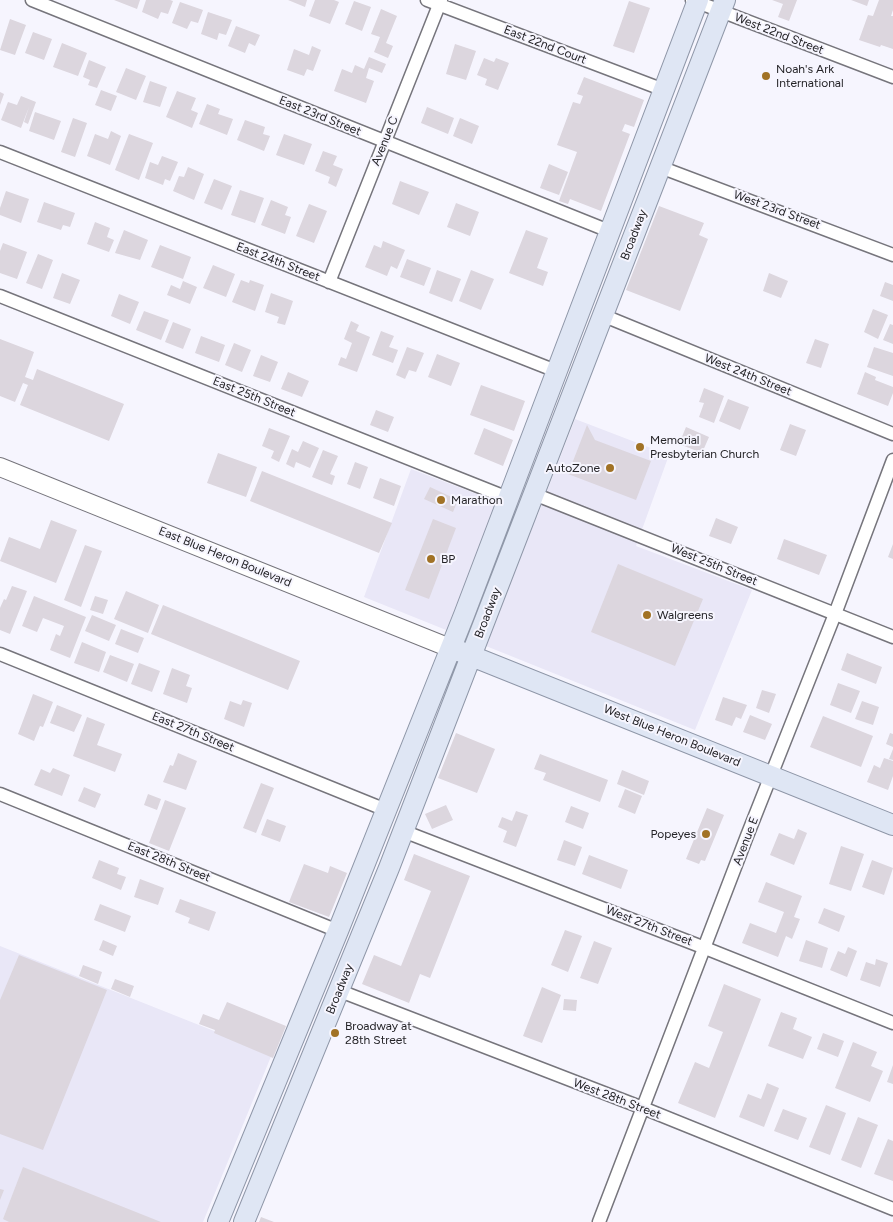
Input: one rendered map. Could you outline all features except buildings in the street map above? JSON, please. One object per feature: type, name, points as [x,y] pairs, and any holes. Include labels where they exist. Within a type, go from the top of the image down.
[{"type":"main road","name":"Broadway","points":[[218,1222],[338,931],[450,648],[664,90],[696,1]]},
{"type":"main road","name":"Broadway","points":[[244,1222],[340,991],[403,832],[723,6]]},
{"type":"main road","name":"East Blue Heron Boulevard","points":[[0,467],[450,648]]},
{"type":"main road","name":"West Blue Heron Boulevard","points":[[450,648],[893,824]]},
{"type":"main road","points":[[310,1062],[308,1041],[345,952],[344,944],[338,931]]},
{"type":"street","name":"East 23rd Street","points":[[32,0],[609,231]]},
{"type":"street","name":"West 22nd Street","points":[[696,1],[723,6],[893,77]]},
{"type":"street","name":"Avenue C","points":[[329,282],[385,142],[436,2]]},
{"type":"street","name":"East 22nd Court","points":[[436,2],[664,90]]},
{"type":"street","name":"East 24th Street","points":[[0,152],[556,371]]},
{"type":"street","name":"West 23rd Street","points":[[660,167],[893,255]]},
{"type":"street","name":"East 25th Street","points":[[0,296],[508,498]]},
{"type":"street","name":"West 24th Street","points":[[602,315],[893,434]]},
{"type":"street","name":"Avenue E","points":[[599,1222],[893,460]]},
{"type":"street","name":"West 25th Street","points":[[534,494],[893,638]]},
{"type":"street","name":"East 27th Street","points":[[0,654],[386,810]]},
{"type":"street","name":"East 28th Street","points":[[0,794],[338,931]]},
{"type":"street","name":"West 27th Street","points":[[403,832],[705,948],[893,1023]]},
{"type":"street","name":"West 28th Street","points":[[340,991],[643,1108],[893,1209]]},
{"type":"shaded area","points":[[575,419],[669,455],[636,546],[752,590],[695,730],[364,597],[411,469],[537,517]]},
{"type":"shaded area","points":[[0,946],[272,1054],[203,1222],[0,1222]]},
{"type":"place","name":"Noah's Ark International","points":[[766,76]]},
{"type":"place","name":"Memorial Presbyterian Church","points":[[640,447]]},
{"type":"place","name":"AutoZone","points":[[610,468]]},
{"type":"place","name":"Marathon","points":[[441,500]]},
{"type":"place","name":"BP","points":[[431,559]]},
{"type":"place","name":"Walgreens","points":[[647,615]]},
{"type":"place","name":"Popeyes","points":[[706,834]]},
{"type":"place","name":"Broadway at 28th Street","points":[[335,1033]]}]
